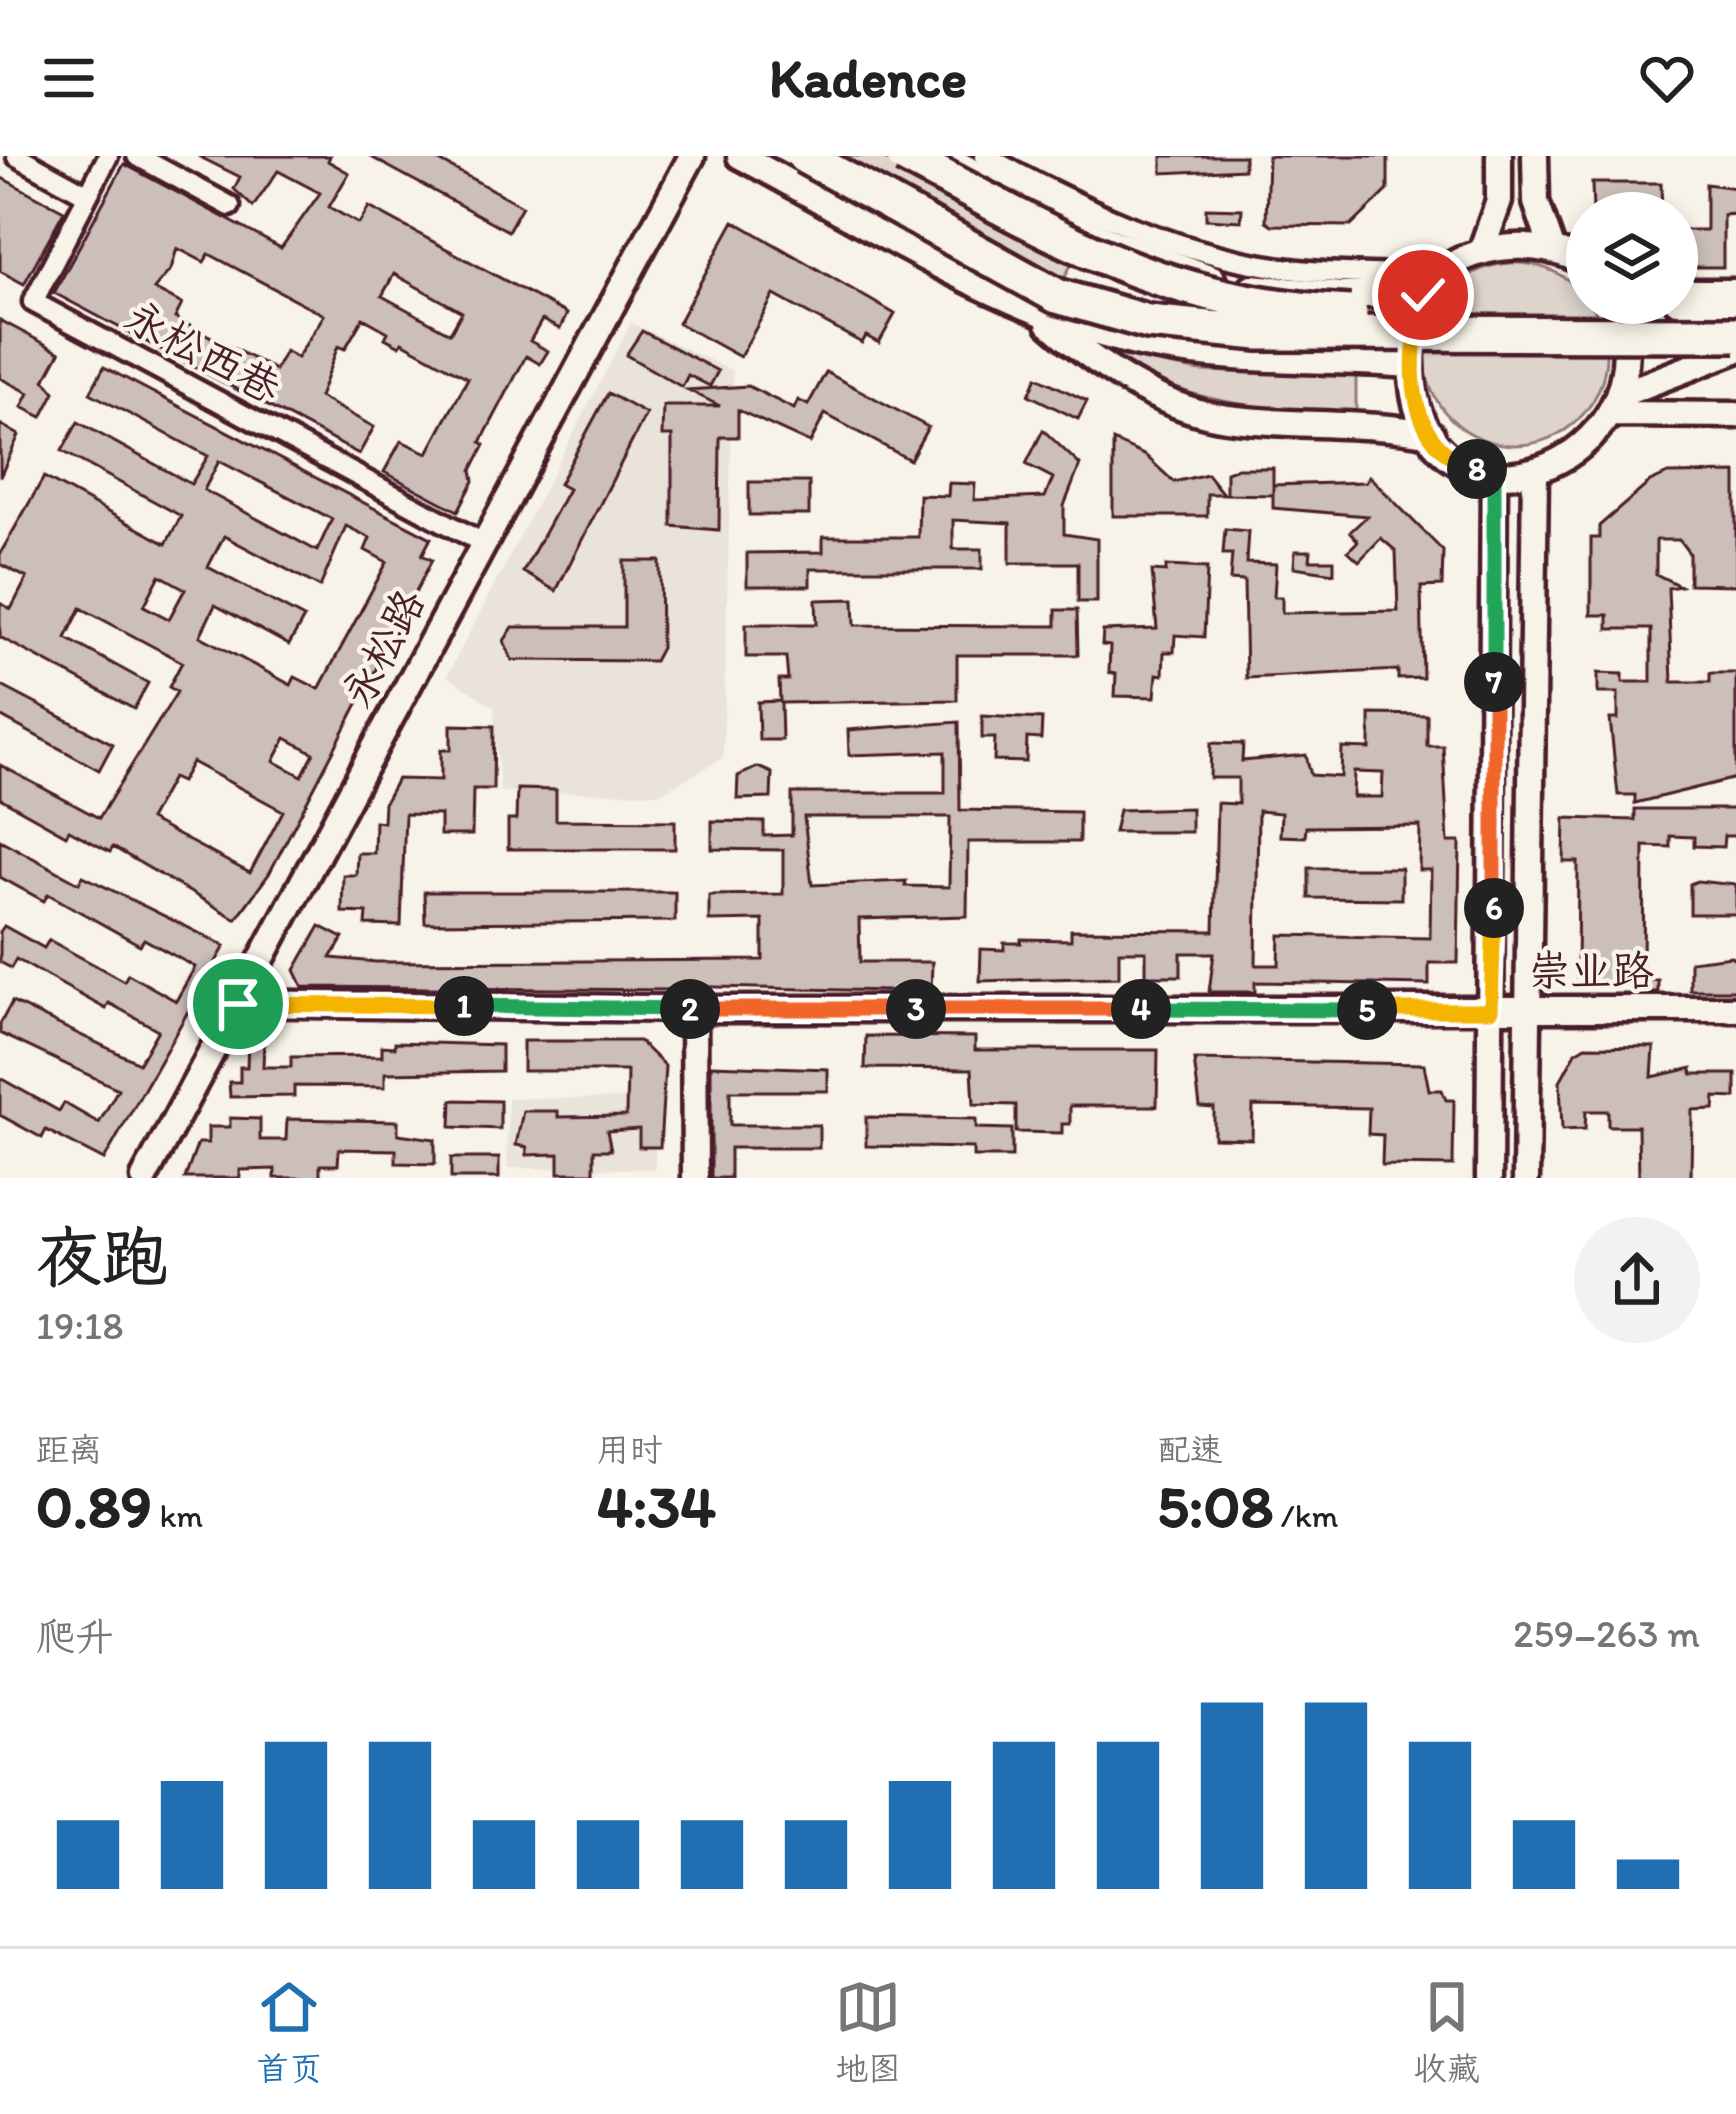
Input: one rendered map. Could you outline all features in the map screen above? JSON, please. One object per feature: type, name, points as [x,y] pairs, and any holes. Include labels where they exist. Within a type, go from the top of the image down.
[{"type":"highway","points":[[804,156],[1057,296],[1148,322],[1259,333],[1736,334]]},
{"type":"highway","points":[[904,156],[1090,256],[1228,300],[1348,313],[1736,315]]},
{"type":"main road","name":"永松路","points":[[144,1178],[230,1003],[675,156]]},
{"type":"main road","name":"永松路","points":[[477,540],[692,156]]},
{"type":"main road","points":[[740,156],[1038,314],[1097,360],[1187,409],[1262,422],[1370,423],[1431,434]]},
{"type":"main road","points":[[942,156],[1110,241],[1202,275],[1278,290],[1431,285],[1482,249],[1498,201],[1499,156]]},
{"type":"main road","points":[[1535,156],[1536,202],[1553,251]]},
{"type":"main road","points":[[1482,249],[1553,251],[1566,257]]},
{"type":"main road","points":[[1431,285],[1409,364],[1416,404],[1431,434],[1460,464],[1494,475],[1535,472],[1583,448],[1616,404],[1627,345],[1621,324]]},
{"type":"main road","points":[[1698,302],[1736,302]]},
{"type":"main road","points":[[1038,314],[1105,335],[1209,355],[1409,364]]},
{"type":"main road","points":[[1616,404],[1736,350]]},
{"type":"main road","points":[[1616,404],[1736,415]]},
{"type":"main road","points":[[1526,1178],[1535,472]]},
{"type":"main road","points":[[1489,1178],[1494,475]]},
{"type":"main road","name":"永松路","points":[[128,1178],[230,1003]]},
{"type":"main road","name":"崇业路","points":[[230,1003],[694,1009],[1736,1009]]},
{"type":"main road","points":[[694,1009],[695,1178]]},
{"type":"street","points":[[16,156],[88,195]]},
{"type":"street","name":"永松西巷","points":[[108,156],[33,302],[477,540]]},
{"type":"street","points":[[137,156],[230,206]]},
{"type":"street","points":[[985,156],[1082,208],[1148,236],[1235,260],[1431,285]]},
{"type":"street","points":[[1698,289],[1736,289]]},
{"type":"shaded area","points":[[814,156],[879,156],[1073,261],[1062,283]]},
{"type":"shaded area","points":[[1497,265],[1533,265],[1566,278],[1566,324],[1600,324],[1604,372],[1591,405],[1566,430],[1533,443],[1497,443],[1464,430],[1439,405],[1426,372],[1426,336],[1439,303],[1464,278]]},
{"type":"shaded area","points":[[631,323],[733,371],[723,758],[660,793],[500,792],[494,707],[447,676]]},
{"type":"shaded area","points":[[1100,352],[1200,371],[1356,376],[1356,411],[1223,401],[1163,384]]},
{"type":"shaded area","points":[[508,1098],[656,1099],[655,1169],[507,1168]]},
{"type":"building","points":[[198,156],[330,156],[328,161],[349,173],[329,207],[359,224],[369,207],[567,314],[560,329],[542,320],[530,341],[548,351],[540,364],[526,356],[481,442],[485,445],[472,470],[474,481],[458,511],[384,472],[401,441],[428,453],[468,378],[402,342],[400,346],[385,338],[388,332],[363,318],[345,349],[338,346],[319,397],[374,427],[359,454],[54,293],[124,164],[281,248],[320,193],[278,171],[253,207],[234,189],[240,177]],"holes":[[[177,248],[204,262],[209,254],[324,315],[297,358],[285,351],[275,370],[175,318],[182,304],[154,289],[171,269]],[[394,274],[462,312],[450,333],[382,296]]]},
{"type":"building","points":[[369,156],[430,156],[522,206],[508,231]]},
{"type":"building","points":[[1162,156],[1244,156],[1244,169],[1162,173]]},
{"type":"building","points":[[1268,156],[1388,156],[1388,190],[1351,226],[1272,225],[1266,221]]},
{"type":"building","points":[[0,177],[64,211],[24,284],[0,271]]},
{"type":"building","points":[[1592,183],[1661,183],[1661,192],[1592,192]]},
{"type":"building","points":[[1706,184],[1736,188],[1736,214],[1723,215],[1723,267],[1698,267],[1698,230],[1706,230]]},
{"type":"building","points":[[1206,208],[1242,209],[1241,221],[1206,219]]},
{"type":"building","points":[[734,221],[895,314],[879,343],[866,336],[862,343],[774,295],[740,357],[678,323]]},
{"type":"building","points":[[0,320],[60,352],[45,380],[55,392],[42,417],[22,407],[29,393],[0,378]]},
{"type":"building","points":[[642,331],[718,371],[710,386],[688,375],[682,387],[626,355]]},
{"type":"building","points":[[104,367],[431,538],[422,555],[432,560],[386,650],[269,874],[236,919],[113,847],[110,852],[69,830],[66,835],[0,798],[0,765],[99,818],[177,692],[169,687],[182,662],[81,608],[66,638],[148,683],[134,709],[0,637],[0,603],[11,609],[27,578],[0,564],[0,554],[44,477],[166,544],[181,516],[62,451],[78,422],[191,484],[208,456],[90,393]],"holes":[[[219,461],[332,519],[317,551],[204,490]],[[346,526],[370,538],[365,550],[387,562],[319,689],[295,677],[291,685],[200,636],[215,605],[289,645],[304,618],[208,567],[224,536],[320,587]],[[160,575],[185,589],[169,619],[144,606]],[[286,738],[314,753],[302,776],[274,761]],[[192,762],[283,811],[250,873],[149,820],[172,778],[181,782]]]},
{"type":"building","points":[[826,372],[928,427],[910,460],[825,414],[810,443],[738,410],[738,437],[720,437],[719,530],[672,526],[672,436],[662,436],[663,406],[720,406],[688,390],[748,386],[794,409],[798,400],[808,405]]},
{"type":"building","points":[[1037,377],[1087,401],[1078,419],[1029,395]]},
{"type":"building","points":[[608,393],[646,414],[556,591],[523,572],[568,489],[559,484]]},
{"type":"building","points":[[0,424],[19,435],[0,477]]},
{"type":"building","points":[[1043,430],[1080,465],[1064,506],[1064,534],[1097,539],[1097,602],[1078,602],[1078,563],[1010,563],[1010,523],[953,520],[953,549],[982,549],[982,569],[810,569],[810,586],[747,586],[747,553],[823,552],[823,537],[918,537],[919,495],[948,496],[949,483],[975,484],[974,500],[1045,497],[1053,478],[1026,464]]},
{"type":"building","points":[[1113,441],[1146,456],[1174,482],[1207,474],[1223,494],[1207,494],[1207,516],[1113,516]]},
{"type":"building","points":[[1273,468],[1273,495],[1226,494],[1226,472]]},
{"type":"building","points":[[1736,473],[1736,585],[1689,584],[1689,553],[1679,540],[1656,540],[1656,574],[1680,586],[1668,588],[1672,682],[1710,682],[1710,673],[1736,673],[1736,778],[1635,803],[1635,795],[1618,795],[1610,719],[1618,719],[1618,693],[1598,693],[1598,673],[1623,674],[1623,682],[1651,682],[1651,629],[1608,629],[1608,615],[1591,615],[1591,538],[1599,538],[1599,526],[1650,482],[1668,474]]},
{"type":"building","points":[[1369,476],[1443,551],[1442,586],[1421,587],[1423,678],[1398,679],[1398,670],[1246,678],[1244,581],[1230,580],[1232,554],[1223,554],[1225,529],[1248,531],[1246,563],[1276,564],[1274,597],[1282,597],[1282,613],[1398,611],[1396,551],[1381,538],[1359,561],[1348,551],[1358,541],[1350,532],[1367,516],[1273,508],[1273,485],[1365,482]]},
{"type":"building","points":[[749,482],[809,482],[809,515],[749,515]]},
{"type":"building","points":[[1295,551],[1311,551],[1310,560],[1334,560],[1334,573],[1294,567]]},
{"type":"building","points":[[624,561],[660,561],[661,648],[654,661],[512,660],[504,641],[513,627],[624,627]]},
{"type":"building","points":[[1166,566],[1207,568],[1204,637],[1175,635],[1174,652],[1164,652],[1155,697],[1115,696],[1116,674],[1109,673],[1110,646],[1102,645],[1103,631],[1157,629],[1152,571],[1166,572]]},
{"type":"building","points":[[854,599],[855,625],[1056,626],[1056,610],[1077,610],[1078,655],[957,655],[957,700],[781,703],[782,740],[759,740],[758,702],[780,701],[779,680],[788,680],[786,657],[746,657],[746,624],[817,624],[816,600]]},
{"type":"building","points":[[0,685],[113,744],[99,770],[0,716]]},
{"type":"building","points":[[1370,714],[1427,715],[1427,746],[1443,746],[1448,842],[1460,842],[1458,963],[1429,963],[1429,985],[1255,982],[1255,992],[1209,992],[1214,953],[1181,953],[1181,976],[1146,976],[1146,951],[1119,951],[1119,977],[980,981],[981,949],[1004,950],[1004,943],[1021,943],[1021,939],[1071,940],[1071,930],[1214,931],[1217,803],[1238,804],[1238,778],[1210,778],[1211,743],[1243,744],[1242,761],[1306,755],[1311,775],[1341,777],[1342,748],[1370,749]],"holes":[[[1354,772],[1383,773],[1382,797],[1353,797]],[[1258,811],[1281,813],[1280,836],[1305,837],[1306,827],[1420,826],[1419,870],[1431,870],[1430,938],[1280,935],[1279,965],[1256,965]]]},
{"type":"building","points":[[982,716],[1042,719],[1041,739],[1027,738],[1026,762],[994,761],[995,738],[982,738]]},
{"type":"building","points":[[959,722],[960,810],[1079,812],[1079,842],[968,842],[967,916],[859,919],[860,962],[932,962],[931,992],[675,986],[675,990],[303,987],[295,970],[320,926],[343,938],[331,958],[376,962],[763,960],[763,920],[709,921],[709,895],[783,894],[783,850],[712,849],[712,821],[764,822],[764,836],[792,835],[792,793],[945,793],[945,752],[849,755],[848,730]],"holes":[[[804,817],[950,817],[949,887],[905,886],[906,881],[812,885]]]},
{"type":"building","points":[[451,725],[494,726],[493,789],[473,789],[472,835],[440,835],[440,815],[405,814],[401,926],[366,925],[367,913],[342,912],[343,875],[356,875],[357,853],[374,853],[375,821],[383,822],[384,803],[397,779],[441,780],[441,750],[451,750]]},
{"type":"building","points":[[758,767],[772,773],[771,798],[737,799],[738,776]]},
{"type":"building","points":[[517,789],[556,790],[556,820],[675,821],[675,849],[508,849],[508,820],[516,820]]},
{"type":"building","points":[[1191,808],[1191,832],[1114,832],[1119,810]]},
{"type":"building","points":[[1635,809],[1736,809],[1736,836],[1724,836],[1723,847],[1694,846],[1694,837],[1670,836],[1670,847],[1644,846],[1643,980],[1658,980],[1658,992],[1638,992],[1639,984],[1577,979],[1578,862],[1564,862],[1565,818],[1635,820]]},
{"type":"building","points":[[0,840],[79,883],[83,876],[225,946],[104,1160],[46,1130],[42,1138],[0,1115],[0,1078],[59,1111],[64,1103],[99,1123],[118,1089],[0,1033],[0,1024],[12,1002],[139,1063],[158,1030],[109,1003],[106,1009],[16,959],[11,968],[0,962],[0,932],[4,926],[44,948],[49,940],[124,981],[128,974],[176,1001],[195,967],[144,939],[140,945],[48,894],[44,901],[0,877]]},
{"type":"building","points":[[1309,868],[1401,868],[1401,899],[1309,898]]},
{"type":"building","points":[[1690,884],[1736,885],[1736,914],[1690,914]]},
{"type":"building","points":[[424,892],[675,892],[675,921],[425,923]]},
{"type":"building","points":[[1731,956],[1736,960],[1736,990],[1690,990],[1690,961]]},
{"type":"building","points":[[866,1036],[975,1037],[975,1050],[1158,1050],[1157,1106],[1070,1106],[1070,1124],[1062,1124],[1062,1133],[1016,1132],[1016,1105],[974,1104],[972,1069],[865,1068]]},
{"type":"building","points":[[248,1039],[264,1039],[263,1067],[291,1067],[291,1057],[382,1056],[382,1046],[395,1047],[395,1042],[501,1045],[501,1071],[385,1073],[385,1087],[294,1086],[294,1096],[230,1097],[229,1082],[240,1082],[240,1067],[247,1067]]},
{"type":"building","points":[[523,1041],[639,1041],[665,1066],[660,1147],[639,1147],[639,1129],[607,1131],[611,1150],[594,1150],[594,1173],[559,1173],[559,1154],[527,1155],[527,1147],[516,1145],[523,1111],[558,1111],[558,1117],[626,1116],[627,1071],[523,1071]]},
{"type":"building","points":[[1586,1046],[1654,1047],[1652,1077],[1692,1068],[1692,1074],[1736,1074],[1736,1098],[1715,1097],[1714,1109],[1692,1110],[1691,1178],[1639,1178],[1638,1126],[1608,1126],[1608,1111],[1586,1111],[1585,1129],[1562,1130],[1560,1081],[1576,1052]]},
{"type":"building","points":[[1194,1060],[1424,1064],[1429,1090],[1442,1090],[1446,1100],[1454,1100],[1453,1166],[1382,1165],[1383,1135],[1368,1134],[1369,1108],[1253,1106],[1252,1139],[1214,1138],[1214,1108],[1200,1107]]},
{"type":"building","points":[[711,1065],[828,1069],[828,1091],[730,1091],[730,1125],[819,1125],[819,1148],[730,1148],[730,1178],[711,1178]]},
{"type":"building","points":[[452,1100],[500,1101],[500,1129],[451,1127]]},
{"type":"building","points":[[866,1117],[976,1119],[976,1128],[1012,1129],[1012,1157],[973,1157],[973,1148],[866,1146]]},
{"type":"building","points":[[230,1118],[260,1119],[260,1140],[286,1140],[287,1119],[398,1121],[398,1134],[435,1139],[435,1164],[396,1163],[396,1150],[339,1149],[338,1165],[320,1165],[320,1178],[275,1178],[275,1169],[240,1170],[240,1178],[185,1178],[198,1143],[208,1143],[208,1127],[230,1127]]},
{"type":"building","points":[[451,1158],[499,1158],[499,1178],[451,1178]]},
{"type":"route","points":[[238,1004],[1491,1010],[1494,475],[1460,464],[1444,450],[1416,404],[1409,364],[1423,295]]}]
